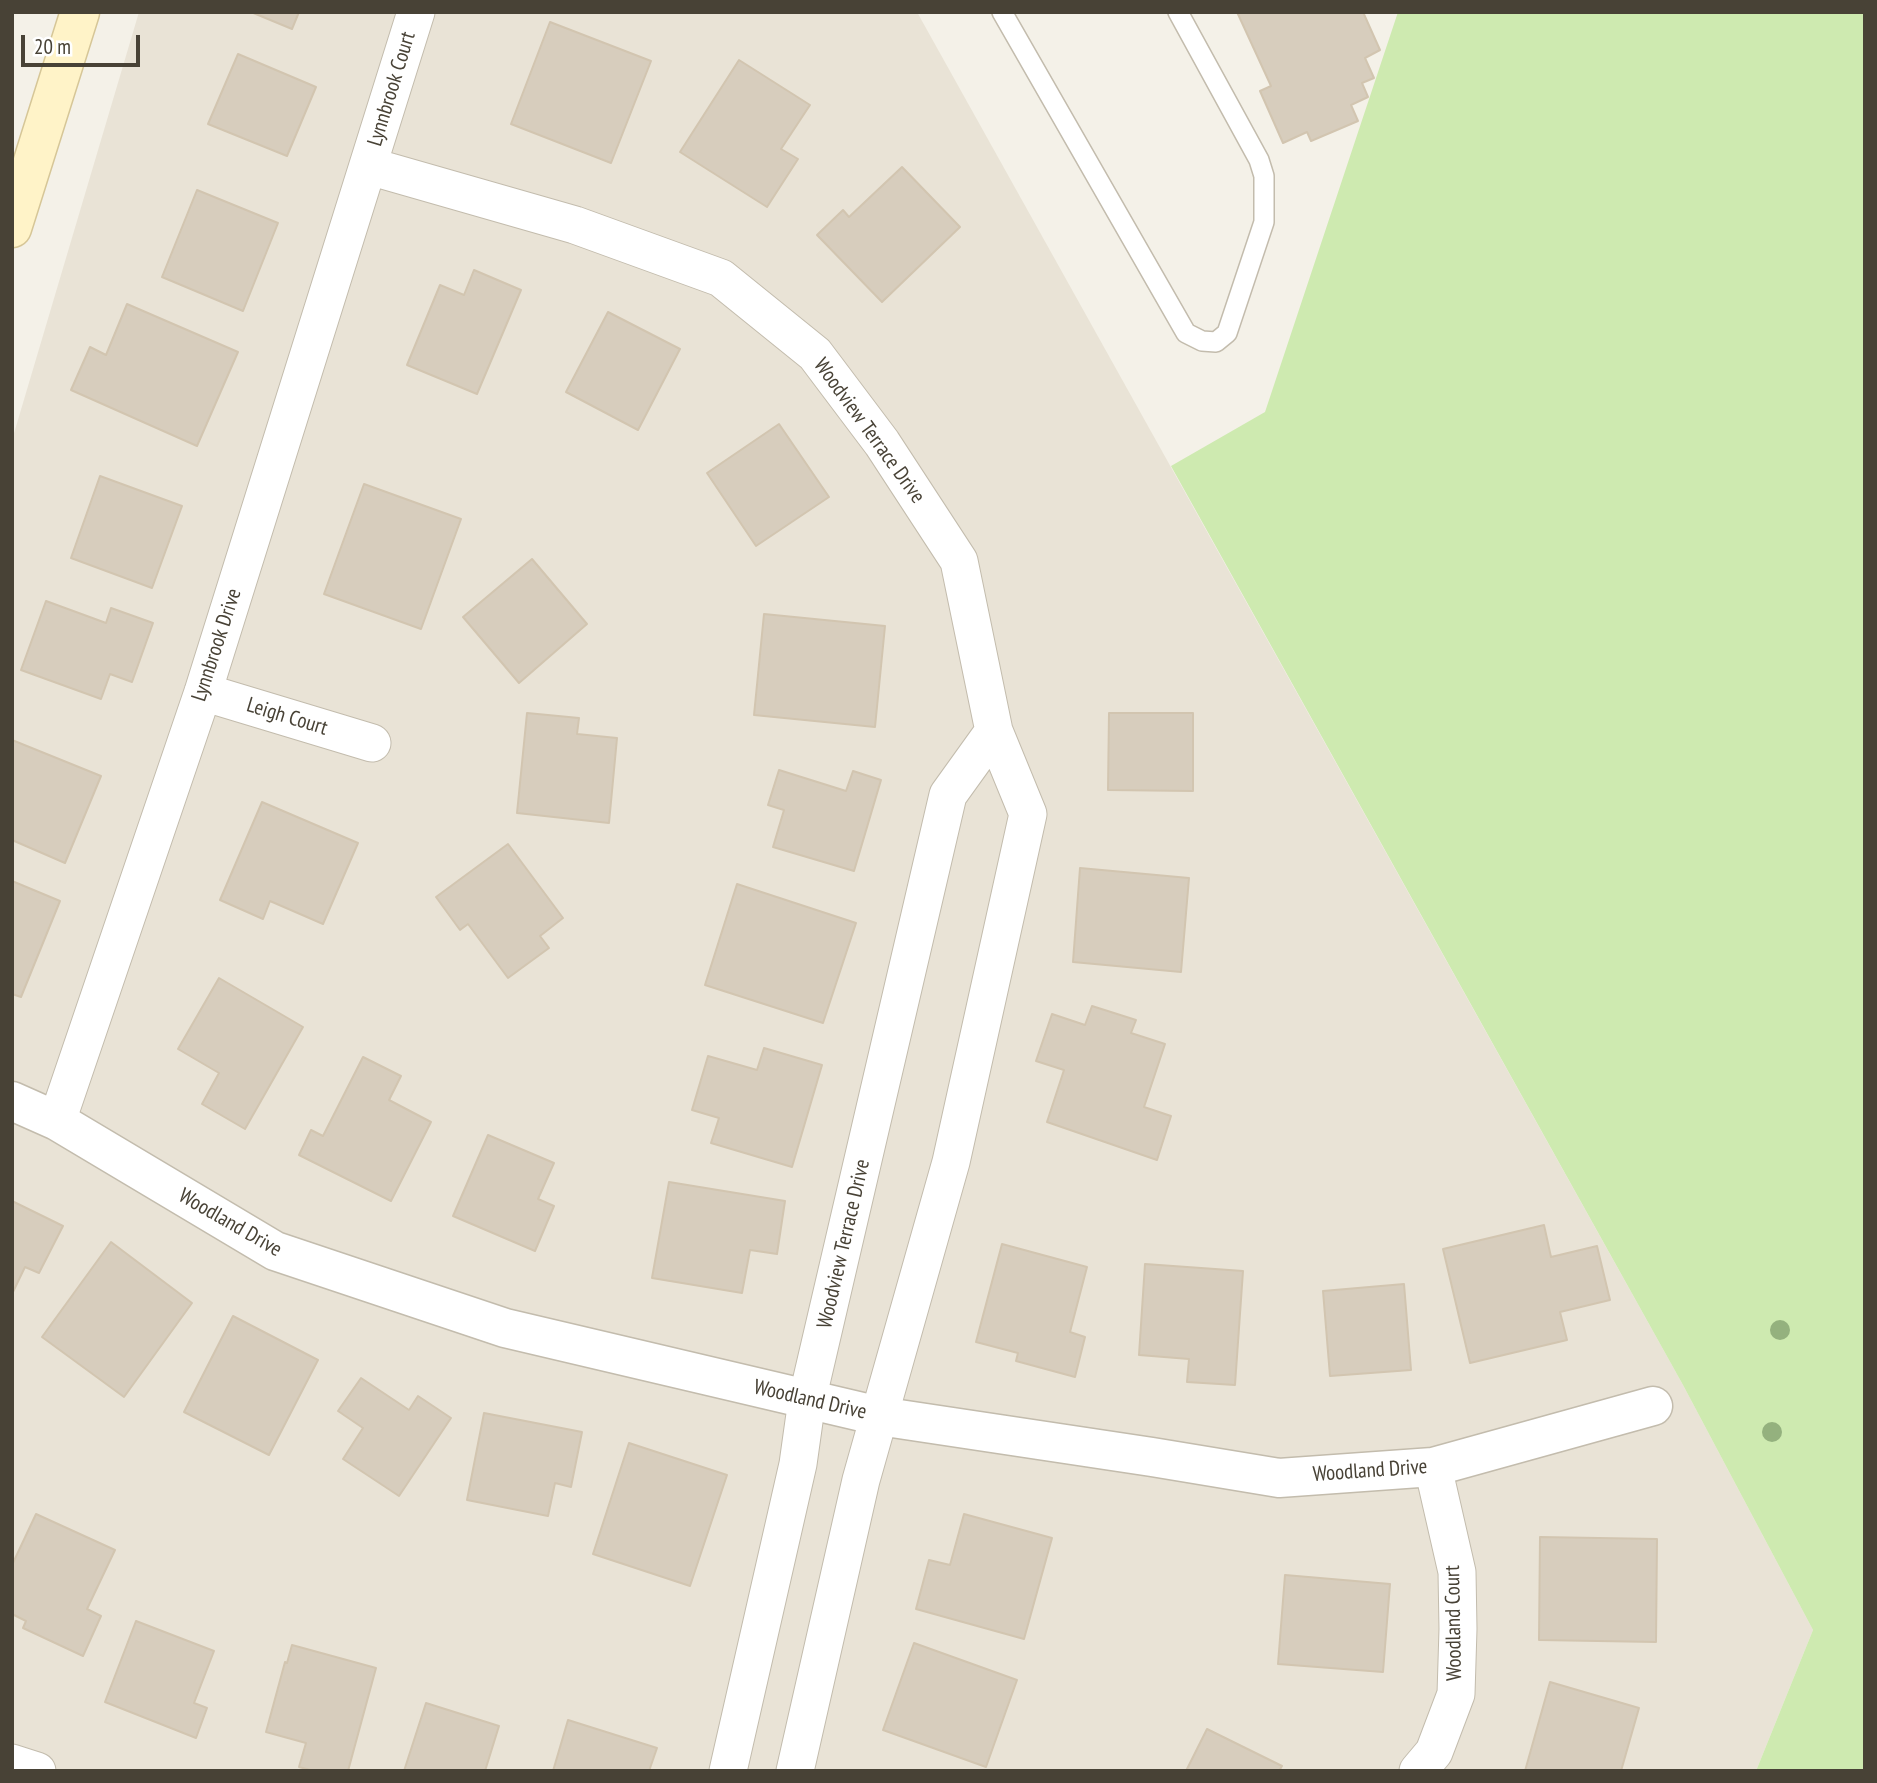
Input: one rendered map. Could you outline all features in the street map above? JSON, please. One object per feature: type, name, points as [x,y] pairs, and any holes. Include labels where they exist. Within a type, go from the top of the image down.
[{"type":"main road","points":[[12,229],[80,12]]},
{"type":"street","name":"Lynnbrook Court","points":[[369,166],[416,12]]},
{"type":"street","name":"Lynnbrook Drive","points":[[57,1121],[203,692],[369,166]]},
{"type":"street","name":"Woodview Terrace Drive","points":[[369,166],[575,225],[721,278],[815,354],[882,443],[959,561],[994,731],[1028,814],[951,1162],[861,1480],[795,1771]]},
{"type":"street","name":"Leigh Court","points":[[203,692],[372,743]]},
{"type":"street","name":"Woodview Terrace Drive","points":[[728,1771],[797,1464],[807,1399],[948,795],[994,731]]},
{"type":"street","name":"Woodland Drive","points":[[12,1101],[57,1121],[275,1251],[505,1328],[879,1416],[1279,1478],[1433,1467],[1653,1406]]},
{"type":"street","name":"Woodland Court","points":[[1418,1771],[1434,1752],[1456,1694],[1457,1572],[1433,1467]]},
{"type":"street","points":[[12,1763],[37,1771]]},
{"type":"lane","points":[[1002,12],[1186,333],[1202,341],[1216,342],[1227,333],[1264,222],[1264,176],[1259,160],[1178,12]]},
{"type":"shaded area","points":[[139,12],[917,12],[1683,1385],[1813,1630],[1756,1771],[12,1771],[12,440]]},
{"type":"green space","points":[[1398,12],[1865,12],[1865,1771],[1756,1771],[1813,1630],[1683,1385],[1171,466],[1265,412]]},
{"type":"building","points":[[251,12],[299,12],[292,29]]},
{"type":"building","points":[[1237,12],[1363,12],[1380,50],[1365,58],[1374,78],[1362,83],[1368,97],[1351,105],[1358,121],[1311,141],[1307,132],[1283,143],[1260,91],[1271,86]]},
{"type":"building","points":[[550,22],[651,61],[611,163],[511,124]]},
{"type":"building","points":[[238,54],[316,87],[287,156],[208,124]]},
{"type":"building","points":[[739,60],[810,105],[781,149],[798,159],[767,207],[680,152]]},
{"type":"building","points":[[902,167],[960,227],[882,302],[817,235],[843,210],[849,217]]},
{"type":"building","points":[[197,190],[278,223],[243,311],[162,277]]},
{"type":"building","points":[[474,270],[521,290],[477,394],[407,365],[440,285],[464,295]]},
{"type":"building","points":[[127,304],[238,352],[197,446],[71,390],[90,347],[106,355]]},
{"type":"building","points":[[608,312],[680,349],[638,430],[566,392]]},
{"type":"building","points":[[779,424],[829,497],[756,546],[707,473]]},
{"type":"building","points":[[100,476],[182,506],[152,588],[71,558]]},
{"type":"building","points":[[364,484],[461,519],[421,629],[324,594]]},
{"type":"building","points":[[532,559],[587,624],[519,683],[463,617]]},
{"type":"building","points":[[46,601],[106,623],[111,608],[153,623],[132,682],[110,674],[101,699],[21,670]]},
{"type":"building","points":[[764,614],[885,626],[875,727],[754,715]]},
{"type":"building","points":[[527,713],[579,718],[577,734],[617,738],[609,823],[517,813]]},
{"type":"building","points":[[1109,713],[1193,713],[1193,791],[1108,790]]},
{"type":"building","points":[[12,740],[101,776],[65,863],[12,840]]},
{"type":"building","points":[[779,770],[846,791],[853,771],[881,780],[854,871],[773,847],[784,810],[768,805]]},
{"type":"building","points":[[262,802],[358,843],[323,924],[270,901],[263,919],[220,900]]},
{"type":"building","points":[[508,844],[563,918],[540,936],[549,948],[508,978],[468,924],[460,930],[436,897]]},
{"type":"building","points":[[1080,868],[1189,878],[1181,972],[1073,962]]},
{"type":"building","points":[[12,881],[60,901],[21,997],[12,994]]},
{"type":"building","points":[[737,884],[856,923],[823,1023],[705,985]]},
{"type":"building","points":[[219,978],[303,1027],[245,1129],[202,1104],[219,1073],[178,1049]]},
{"type":"building","points":[[1092,1006],[1136,1020],[1131,1033],[1165,1044],[1144,1107],[1171,1116],[1157,1160],[1047,1122],[1064,1070],[1036,1061],[1052,1014],[1085,1025]]},
{"type":"building","points":[[764,1048],[822,1065],[792,1167],[711,1143],[719,1118],[692,1110],[708,1056],[757,1070]]},
{"type":"building","points":[[363,1057],[401,1076],[389,1100],[431,1122],[391,1201],[299,1155],[311,1130],[323,1136]]},
{"type":"building","points":[[488,1135],[554,1163],[538,1199],[554,1206],[535,1251],[453,1216]]},
{"type":"building","points":[[669,1182],[785,1201],[777,1254],[750,1250],[742,1293],[652,1278]]},
{"type":"building","points":[[12,1201],[63,1226],[39,1273],[25,1267],[12,1294]]},
{"type":"building","points":[[1544,1225],[1551,1257],[1597,1246],[1610,1300],[1560,1312],[1567,1340],[1470,1363],[1443,1249]]},
{"type":"building","points":[[111,1242],[192,1303],[124,1397],[42,1337]]},
{"type":"building","points":[[1002,1244],[1087,1267],[1070,1332],[1085,1337],[1075,1377],[1016,1361],[1018,1353],[976,1342]]},
{"type":"building","points":[[1145,1264],[1243,1271],[1235,1385],[1187,1382],[1189,1359],[1139,1355]]},
{"type":"building","points":[[1404,1284],[1411,1370],[1330,1376],[1323,1291]]},
{"type":"building","points":[[233,1316],[318,1360],[269,1455],[184,1412]]},
{"type":"building","points":[[361,1378],[409,1410],[418,1396],[451,1418],[399,1496],[343,1459],[363,1428],[338,1411]]},
{"type":"building","points":[[484,1413],[582,1432],[571,1487],[555,1483],[548,1516],[467,1500]]},
{"type":"building","points":[[629,1443],[727,1475],[690,1586],[593,1554]]},
{"type":"building","points":[[36,1514],[115,1550],[87,1609],[101,1616],[83,1656],[23,1628],[26,1621],[12,1614],[12,1565]]},
{"type":"building","points":[[964,1514],[1052,1538],[1024,1639],[916,1609],[929,1560],[950,1565]]},
{"type":"building","points":[[1540,1537],[1657,1539],[1656,1642],[1539,1640]]},
{"type":"building","points":[[1285,1575],[1390,1584],[1383,1672],[1278,1664]]},
{"type":"building","points":[[136,1621],[214,1651],[194,1703],[207,1708],[196,1738],[105,1702]]},
{"type":"building","points":[[914,1643],[1017,1680],[986,1767],[883,1730]]},
{"type":"building","points":[[292,1645],[376,1668],[348,1771],[314,1771],[299,1767],[306,1743],[266,1732]]},
{"type":"building","points":[[1550,1682],[1639,1708],[1621,1771],[1525,1771]]},
{"type":"building","points":[[426,1703],[499,1726],[485,1771],[404,1771]]},
{"type":"building","points":[[568,1720],[657,1748],[649,1771],[553,1771]]},
{"type":"building","points":[[1207,1729],[1282,1766],[1279,1771],[1186,1771]]}]
